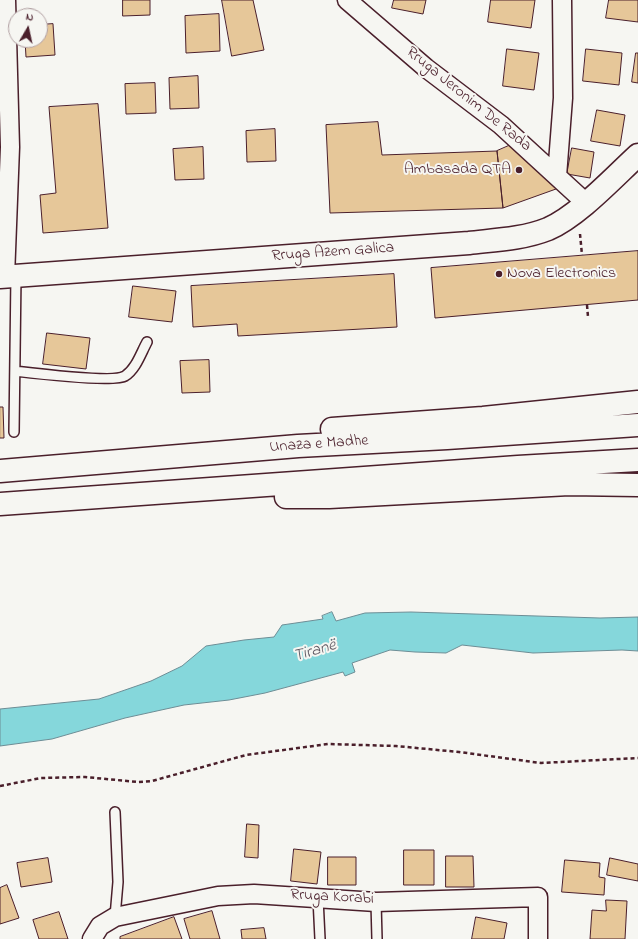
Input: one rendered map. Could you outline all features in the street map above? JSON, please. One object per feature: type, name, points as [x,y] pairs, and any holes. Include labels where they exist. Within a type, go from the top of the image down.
[{"type":"main road","name":"Rruga Azem Galica","points":[[5,273],[469,243],[522,236],[548,229],[568,217],[586,203],[638,155]]},
{"type":"main road","points":[[124,460],[218,440],[482,418],[638,402]]},
{"type":"main road","name":"Unaza e Madhe","points":[[0,471],[298,446],[447,438],[638,425]]},
{"type":"main road","points":[[0,504],[638,460]]},
{"type":"main road","points":[[127,495],[262,498],[329,497],[553,485],[638,485]]},
{"type":"street","points":[[5,273],[10,147],[6,0]]},
{"type":"street","name":"Rruga Jeronim De Rada","points":[[347,0],[426,68],[501,125],[586,203]]},
{"type":"street","points":[[557,176],[563,98],[562,0]]},
{"type":"street","name":"Rruga Korabi","points":[[93,938],[100,926],[115,917],[218,896],[254,894],[376,902],[538,897],[538,939]]},
{"type":"lane","points":[[5,273],[15,371],[14,432]]},
{"type":"lane","points":[[15,371],[103,378],[124,377],[132,369],[147,342]]},
{"type":"lane","points":[[115,812],[118,882],[115,917]]},
{"type":"lane","points":[[318,898],[320,939]]},
{"type":"lane","points":[[376,902],[377,939]]},
{"type":"path","points":[[587,305],[588,317]]},
{"type":"path","points":[[0,786],[41,778],[85,777],[138,782],[152,781],[246,755],[328,744],[396,746],[459,752],[541,763],[638,758]]},
{"type":"water","name":"Tiranë","points":[[332,612],[336,621],[365,613],[411,612],[600,618],[638,617],[638,651],[622,650],[533,653],[462,645],[446,653],[390,650],[352,663],[355,672],[345,676],[343,672],[265,693],[229,700],[184,705],[125,718],[52,739],[0,746],[0,709],[99,699],[151,681],[182,666],[206,646],[274,637],[282,625],[323,619],[322,616]]},
{"type":"building","points":[[123,0],[150,0],[150,15],[123,16]]},
{"type":"building","points":[[222,0],[253,0],[264,50],[232,56]]},
{"type":"building","points":[[394,0],[426,0],[423,14],[392,8]]},
{"type":"building","points":[[491,0],[535,0],[531,28],[488,22]]},
{"type":"building","points":[[609,0],[638,0],[638,22],[606,18]]},
{"type":"building","points":[[219,14],[220,51],[186,53],[185,16]]},
{"type":"building","points":[[48,24],[53,24],[55,55],[26,57],[25,48],[48,48]]},
{"type":"building","points":[[507,49],[539,53],[534,90],[503,86]]},
{"type":"building","points":[[586,49],[622,53],[619,85],[583,81]]},
{"type":"building","points":[[636,53],[638,53],[638,83],[632,82]]},
{"type":"building","points":[[198,76],[199,108],[170,109],[169,78]]},
{"type":"building","points":[[155,83],[156,113],[126,114],[125,84]]},
{"type":"building","points":[[98,104],[108,228],[43,233],[40,195],[56,193],[49,107]]},
{"type":"building","points":[[597,110],[625,115],[620,146],[591,141]]},
{"type":"building","points":[[378,122],[382,155],[497,151],[503,208],[330,213],[326,125]]},
{"type":"building","points":[[275,129],[276,161],[247,162],[246,131]]},
{"type":"building","name":"Ambasada QTA","points":[[513,144],[556,189],[503,208],[497,151]]},
{"type":"building","points":[[203,147],[204,179],[175,180],[173,149]]},
{"type":"building","points":[[572,148],[594,152],[590,178],[567,174]]},
{"type":"building","points":[[638,251],[638,300],[435,318],[431,268]]},
{"type":"building","points":[[394,274],[397,327],[238,336],[237,324],[193,327],[191,286]]},
{"type":"building","points":[[133,286],[176,291],[172,322],[129,317]]},
{"type":"building","points":[[47,333],[90,338],[86,369],[43,364]]},
{"type":"building","points":[[209,360],[210,392],[182,393],[180,361]]},
{"type":"building","points":[[0,407],[3,407],[4,438],[0,438]]},
{"type":"building","points":[[247,824],[259,825],[258,858],[245,857]]},
{"type":"building","points":[[294,849],[321,852],[317,884],[291,881]]},
{"type":"building","points":[[404,850],[434,850],[434,885],[404,885]]},
{"type":"building","points":[[446,856],[473,856],[474,887],[446,887]]},
{"type":"building","points":[[328,857],[356,857],[356,885],[328,885]]},
{"type":"building","points":[[48,858],[52,882],[21,887],[17,863]]},
{"type":"building","points":[[610,858],[638,864],[638,881],[607,875]]},
{"type":"building","points":[[565,860],[600,863],[599,877],[605,878],[604,895],[562,892]]},
{"type":"building","points":[[7,885],[19,918],[0,924],[0,888]]},
{"type":"building","points":[[606,900],[627,901],[625,939],[590,939],[592,910],[606,911]]},
{"type":"building","points":[[212,911],[220,939],[190,939],[184,919]]},
{"type":"building","points":[[59,912],[68,939],[39,939],[33,920]]},
{"type":"building","points":[[174,917],[182,939],[120,939],[120,937]]},
{"type":"building","points":[[476,917],[507,923],[504,939],[472,939]]},
{"type":"building","points":[[264,928],[266,939],[242,939],[241,930]]},
{"type":"place","name":"Ambasada QTA","points":[[519,170]]},
{"type":"place","name":"Nova Electronics","points":[[499,274]]}]
